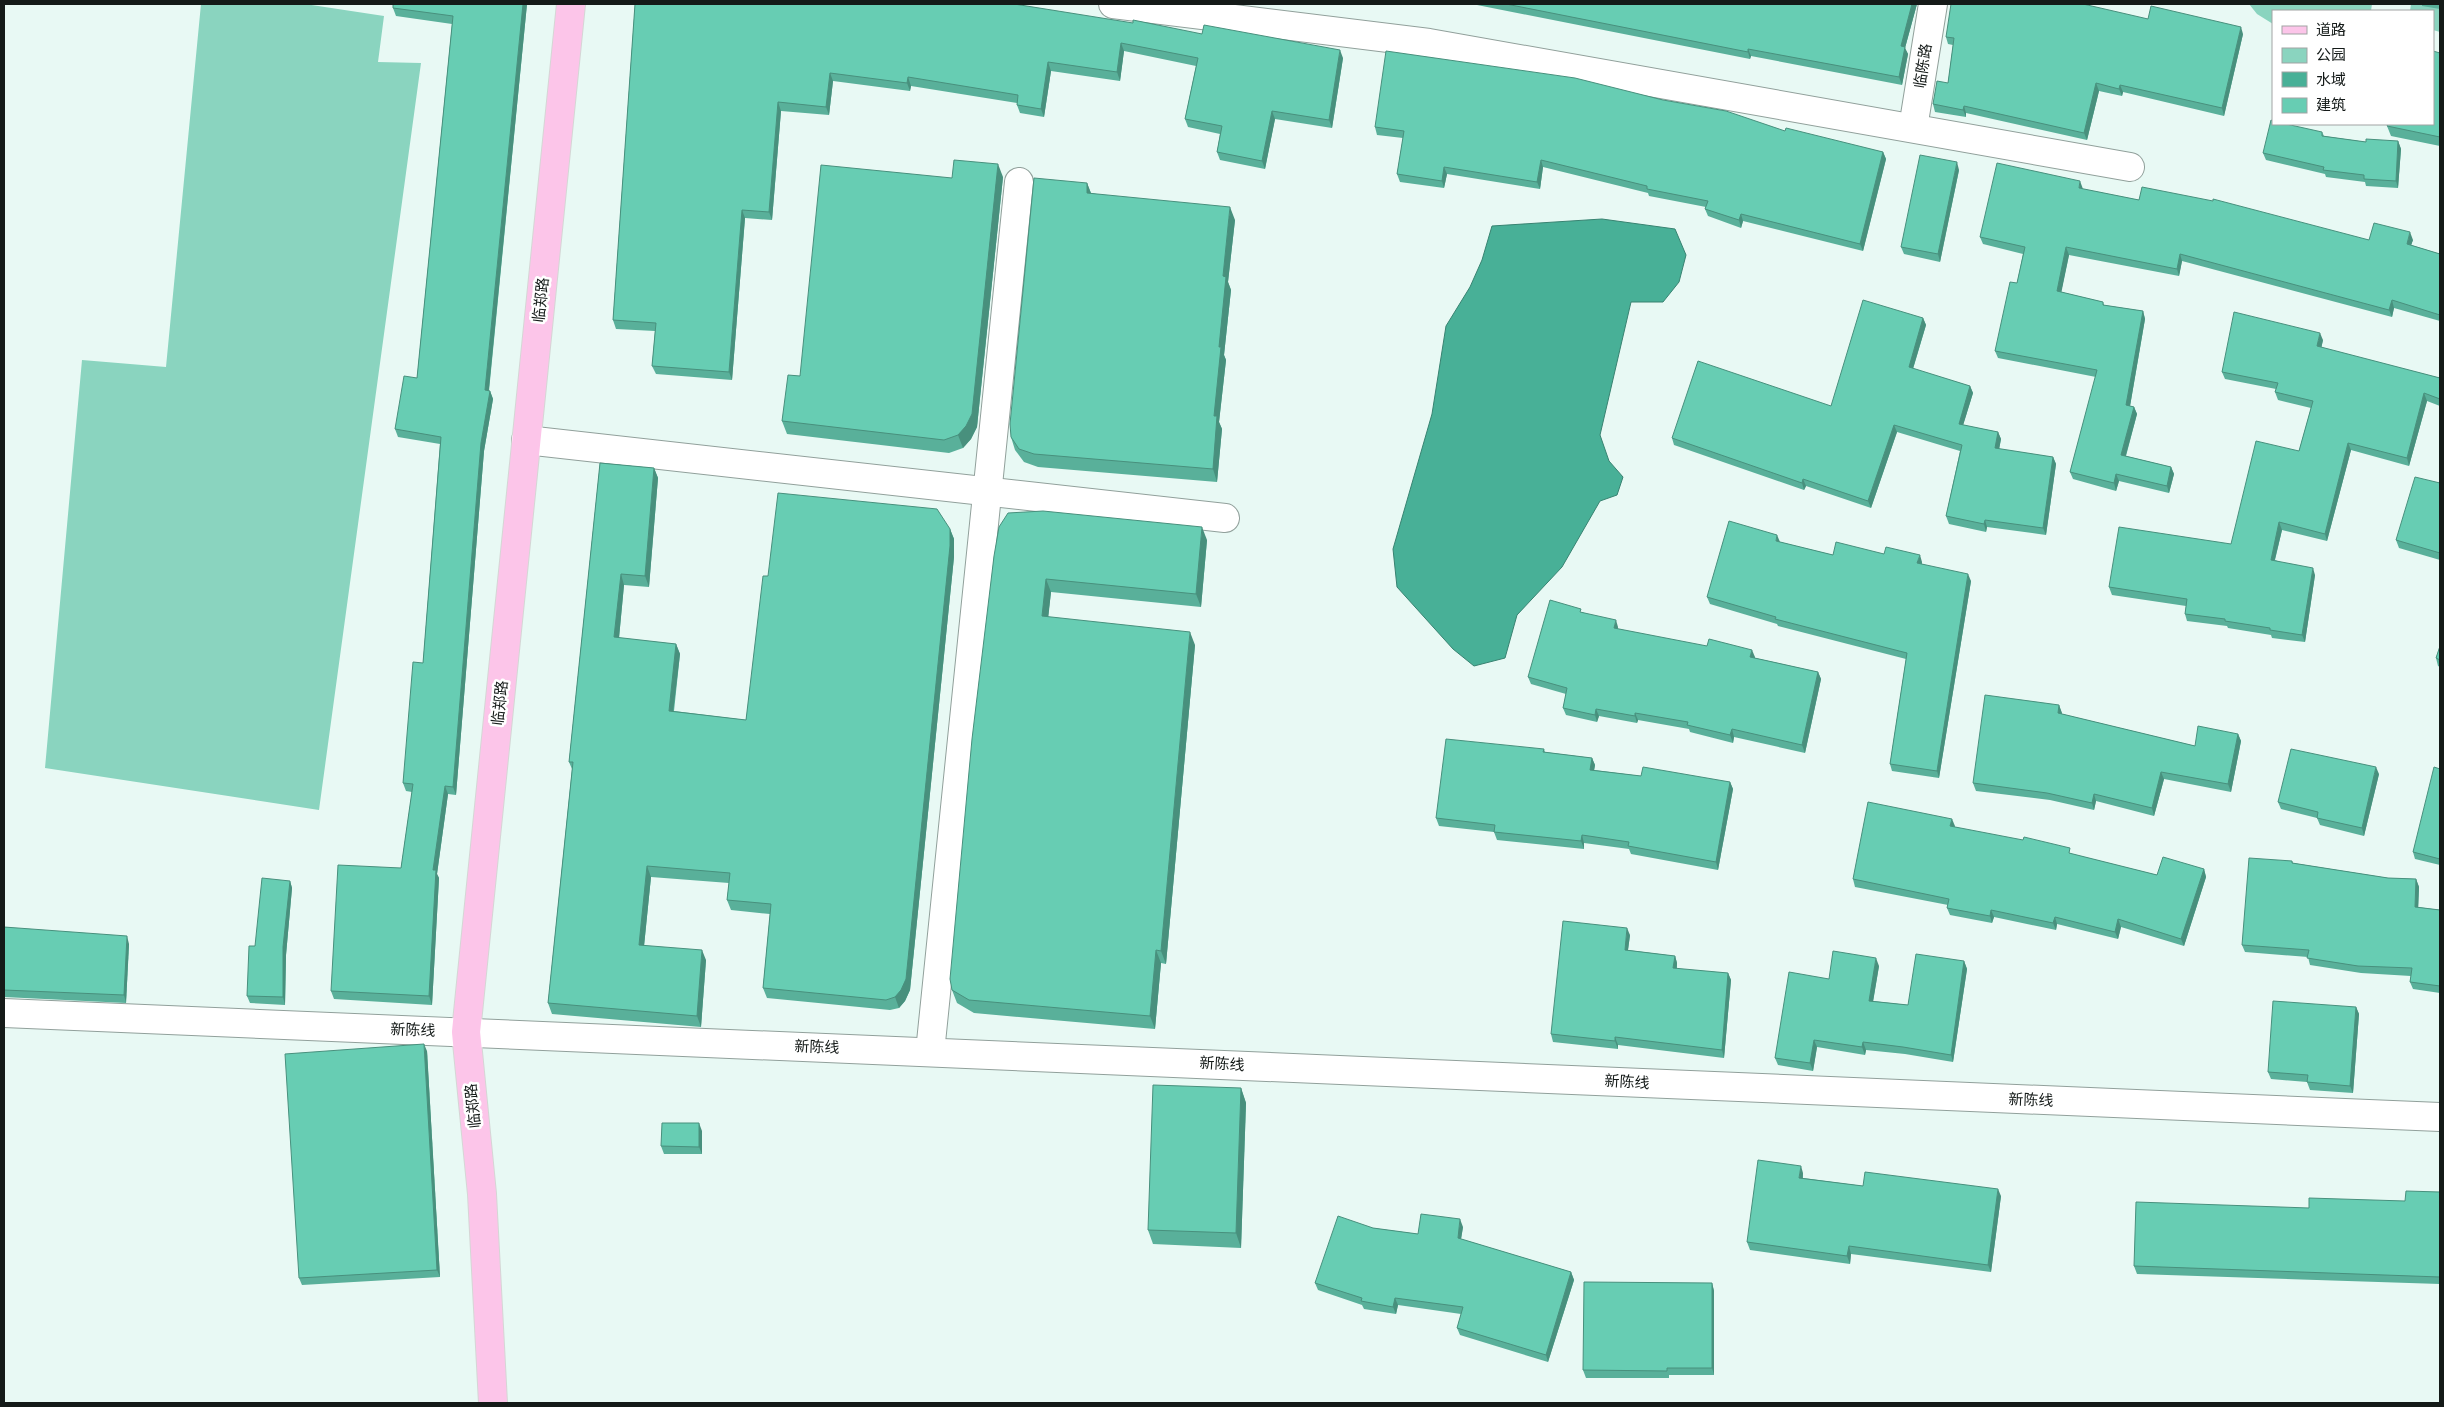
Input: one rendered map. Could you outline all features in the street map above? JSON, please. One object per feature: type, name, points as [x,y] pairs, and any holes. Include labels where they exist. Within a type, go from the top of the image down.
[{"type":"main road","name":"临郑路","points":[[493,1403],[482,1194],[466,1032],[571,4]]},
{"type":"street","points":[[1112,4],[1429,43],[2130,166]]},
{"type":"street","name":"临陈路","points":[[1912,128],[1933,4]]},
{"type":"street","points":[[930,1052],[1019,182]]},
{"type":"street","points":[[526,440],[1225,518]]},
{"type":"street","name":"新陈线","points":[[4,1013],[2440,1117]]},
{"type":"green space","points":[[201,4],[305,4],[384,16],[378,62],[421,63],[319,810],[45,768],[82,360],[166,367]]},
{"type":"green space","points":[[2249,4],[2372,4],[2371,10],[2272,10],[2272,23],[2257,14]]},
{"type":"green space","points":[[2411,4],[2440,4],[2440,32],[2434,30],[2434,10],[2410,10]]},
{"type":"water","points":[[1602,219],[1675,229],[1686,255],[1679,282],[1663,302],[1631,302],[1600,435],[1609,461],[1623,477],[1617,495],[1600,501],[1562,567],[1517,615],[1505,658],[1474,666],[1453,649],[1397,587],[1393,549],[1432,414],[1446,326],[1470,287],[1482,260],[1492,226]]},
{"type":"building","points":[[393,4],[523,4],[485,390],[490,391],[481,443],[453,787],[445,786],[433,870],[436,870],[429,996],[331,991],[338,865],[401,868],[413,784],[403,783],[413,662],[423,663],[441,437],[395,429],[404,376],[417,378],[453,16],[393,8]]},
{"type":"building","points":[[635,4],[1014,4],[1133,23],[1133,20],[1202,34],[1204,25],[1340,50],[1329,120],[1272,111],[1262,161],[1217,152],[1222,126],[1185,119],[1198,58],[1121,43],[1117,72],[1048,62],[1041,109],[1017,105],[1018,95],[908,77],[907,83],[830,73],[826,107],[778,102],[769,212],[742,210],[729,372],[652,366],[656,323],[613,320]]},
{"type":"building","points":[[1506,4],[1912,4],[1901,46],[1905,47],[1899,77],[1748,49],[1748,52]]},
{"type":"building","points":[[1951,4],[2083,4],[2148,19],[2151,6],[2241,27],[2222,108],[2120,85],[2119,89],[2096,83],[2084,133],[1964,106],[1963,110],[1933,104],[1937,81],[1948,83],[1954,38],[1946,37]]},
{"type":"building","points":[[1386,51],[1575,78],[1663,100],[1726,111],[1785,131],[1786,128],[1883,152],[1860,244],[1741,214],[1739,220],[1705,209],[1708,201],[1647,189],[1647,186],[1541,160],[1537,182],[1444,167],[1442,181],[1397,174],[1404,131],[1375,127]]},
{"type":"building","points":[[2434,51],[2440,53],[2440,137],[2387,126],[2434,125]]},
{"type":"building","points":[[2271,120],[2272,125],[2290,125],[2322,132],[2322,136],[2366,142],[2366,139],[2398,141],[2396,181],[2364,179],[2364,175],[2323,170],[2324,167],[2263,153]]},
{"type":"building","points":[[1920,155],[1957,162],[1938,254],[1901,247]]},
{"type":"building","points":[[954,160],[998,164],[972,414],[966,426],[958,435],[944,440],[782,421],[788,375],[800,376],[821,165],[952,178]]},
{"type":"building","points":[[1997,163],[2080,181],[2079,188],[2139,200],[2142,187],[2213,201],[2213,199],[2369,240],[2374,223],[2410,232],[2407,244],[2440,254],[2440,315],[2392,300],[2389,310],[2180,254],[2177,269],[2066,247],[2057,291],[2103,302],[2103,305],[2143,311],[2126,405],[2134,407],[2121,455],[2171,467],[2167,486],[2116,474],[2114,483],[2070,472],[2097,370],[1995,351],[2010,282],[2017,283],[2025,247],[1980,237]]},
{"type":"building","points":[[1034,178],[1087,183],[1087,193],[1230,207],[1223,276],[1226,277],[1214,416],[1217,416],[1213,469],[1034,454],[1019,449],[1011,437],[1010,424]]},
{"type":"building","points":[[1863,300],[1923,318],[1909,367],[1970,386],[1959,424],[1998,432],[1995,448],[2053,457],[2043,528],[1985,520],[1984,524],[1946,516],[1962,445],[1894,425],[1868,501],[1803,479],[1802,483],[1672,438],[1698,361],[1831,406]]},
{"type":"building","points":[[2234,312],[2320,333],[2317,346],[2440,378],[2440,399],[2424,393],[2407,458],[2348,443],[2325,534],[2279,522],[2271,560],[2313,568],[2302,635],[2225,621],[2225,619],[2185,614],[2187,599],[2109,587],[2119,527],[2231,544],[2256,441],[2299,451],[2313,401],[2275,392],[2278,383],[2222,372]]},
{"type":"building","points":[[600,463],[654,468],[645,576],[621,574],[614,637],[676,644],[669,711],[746,720],[763,576],[768,576],[778,493],[937,509],[950,529],[950,546],[906,979],[895,997],[886,1000],[763,988],[771,904],[727,900],[730,873],[647,866],[639,945],[702,950],[697,1016],[548,1003],[573,762],[569,762]]},
{"type":"building","points":[[2415,477],[2440,483],[2440,553],[2396,540]]},
{"type":"building","points":[[1043,511],[1202,527],[1196,594],[1046,579],[1042,616],[1190,632],[1161,951],[1156,950],[1150,1016],[969,1000],[952,990],[950,979],[972,739],[999,527],[1008,513]]},
{"type":"building","points":[[1729,521],[1777,535],[1776,541],[1833,555],[1836,542],[1884,554],[1886,547],[1920,555],[1917,563],[1968,574],[1937,771],[1890,764],[1907,653],[1775,619],[1776,617],[1707,597]]},
{"type":"building","points":[[1550,600],[1581,609],[1580,612],[1616,620],[1614,628],[1707,646],[1709,639],[1752,650],[1750,657],[1818,672],[1802,745],[1732,729],[1730,735],[1687,725],[1688,722],[1635,713],[1635,716],[1596,709],[1595,715],[1563,708],[1567,688],[1528,677]]},
{"type":"building","points":[[2440,646],[2440,660],[2436,658]]},
{"type":"building","points":[[1985,695],[2059,705],[2058,713],[2195,746],[2198,726],[2238,734],[2228,784],[2161,772],[2152,808],[2094,794],[2092,803],[2047,793],[1973,783]]},
{"type":"building","points":[[1446,739],[1544,749],[1543,752],[1592,758],[1590,770],[1641,776],[1643,767],[1730,782],[1716,862],[1628,846],[1629,842],[1582,835],[1581,841],[1494,832],[1495,825],[1436,818]]},
{"type":"building","points":[[2291,749],[2376,767],[2362,828],[2317,818],[2318,812],[2278,802]]},
{"type":"building","points":[[2434,767],[2440,769],[2440,859],[2413,852]]},
{"type":"building","points":[[1868,802],[1952,819],[1950,826],[2023,840],[2024,837],[2070,848],[2069,853],[2157,875],[2163,857],[2204,869],[2181,939],[2118,919],[2115,932],[2055,917],[2053,923],[1991,910],[1990,916],[1947,908],[1949,899],[1853,879]]},
{"type":"building","points":[[2249,858],[2292,861],[2292,863],[2388,878],[2416,879],[2415,907],[2440,910],[2440,986],[2410,982],[2412,968],[2358,966],[2307,958],[2309,950],[2242,945]]},
{"type":"building","points":[[262,878],[290,881],[283,947],[283,997],[247,996],[249,946],[255,946]]},
{"type":"building","points":[[1563,921],[1627,928],[1625,950],[1675,956],[1673,968],[1728,973],[1722,1050],[1615,1037],[1615,1041],[1551,1034]]},
{"type":"building","points":[[4,927],[127,936],[124,995],[4,990]]},
{"type":"building","points":[[1833,951],[1876,958],[1869,1001],[1908,1005],[1916,954],[1964,961],[1951,1055],[1863,1042],[1862,1047],[1814,1040],[1810,1063],[1775,1058],[1789,972],[1829,979]]},
{"type":"building","points":[[2273,1001],[2356,1007],[2350,1086],[2307,1082],[2308,1075],[2268,1072]]},
{"type":"building","points":[[424,1044],[437,1270],[299,1278],[285,1054]]},
{"type":"building","points":[[1153,1085],[1241,1088],[1236,1233],[1148,1230]]},
{"type":"building","points":[[662,1123],[699,1123],[699,1147],[661,1146]]},
{"type":"building","points":[[1758,1160],[1801,1166],[1799,1178],[1863,1186],[1865,1172],[1998,1189],[1988,1265],[1849,1246],[1847,1256],[1747,1242]]},
{"type":"building","points":[[2406,1191],[2440,1192],[2440,1277],[2134,1266],[2136,1202],[2309,1208],[2309,1198],[2405,1201]]},
{"type":"building","points":[[1421,1214],[1460,1219],[1458,1238],[1571,1272],[1546,1355],[1457,1328],[1463,1307],[1395,1298],[1393,1307],[1361,1301],[1362,1298],[1315,1283],[1338,1216],[1373,1228],[1418,1234]]},
{"type":"building","points":[[1584,1282],[1712,1283],[1712,1368],[1667,1368],[1667,1371],[1583,1370]]}]
